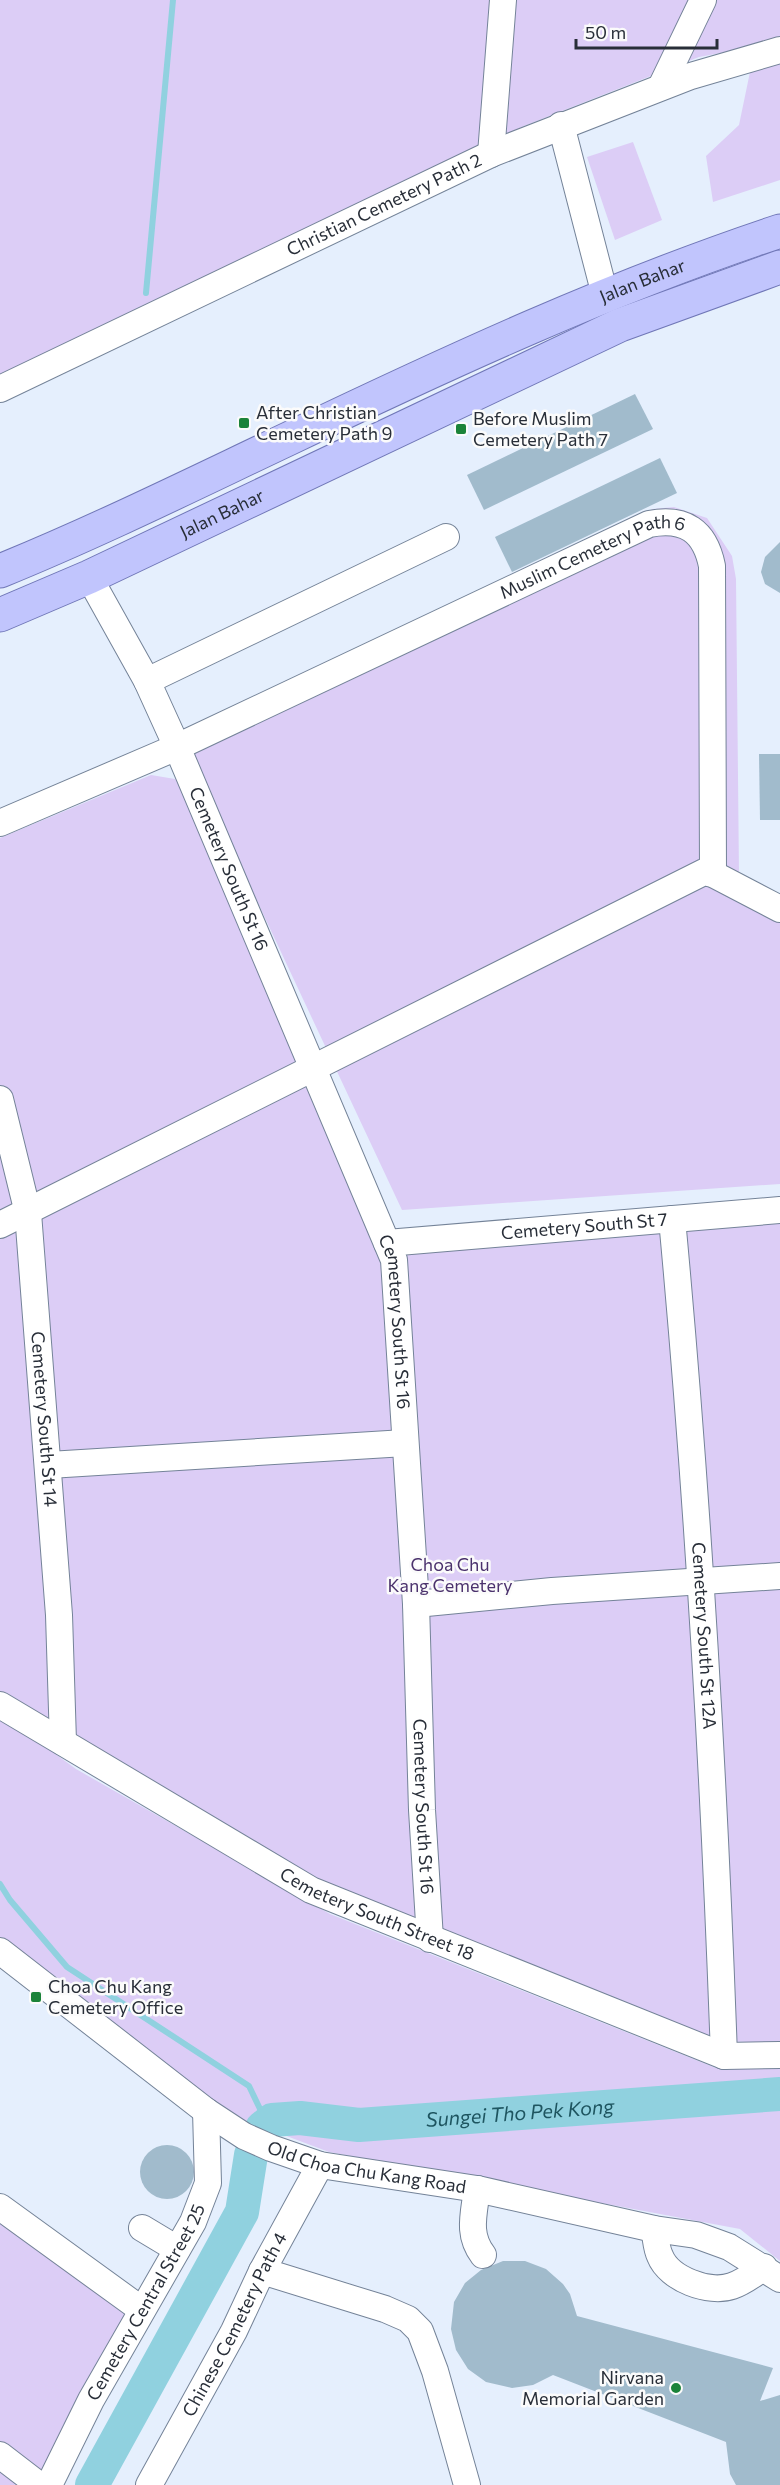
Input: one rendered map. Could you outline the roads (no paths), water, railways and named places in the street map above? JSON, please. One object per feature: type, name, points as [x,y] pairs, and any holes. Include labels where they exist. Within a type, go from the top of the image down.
[{"type":"main road","name":"Jalan Bahar","points":[[0,571],[74,541],[408,382],[605,295],[780,231]]},
{"type":"main road","name":"Jalan Bahar","points":[[0,615],[89,577],[620,325],[780,267]]},
{"type":"main road","points":[[408,382],[408,401],[411,406],[443,410]]},
{"type":"street","points":[[491,154],[503,0]]},
{"type":"street","points":[[661,87],[703,0]]},
{"type":"street","name":"Christian Cemetery Path 2","points":[[0,389],[491,154],[661,87],[780,50]]},
{"type":"street","points":[[561,125],[605,295]]},
{"type":"street","name":"Muslim Cemetery Path 6","points":[[0,823],[177,747],[649,525],[668,521],[682,524],[697,533],[708,548],[712,566],[713,874]]},
{"type":"street","points":[[147,681],[446,537]]},
{"type":"street","name":"Cemetery South St 16","points":[[89,577],[147,681],[177,747],[314,1066],[394,1260],[416,1604],[422,1810],[430,1939]]},
{"type":"street","points":[[0,1225],[28,1213],[314,1066],[704,872],[713,874],[780,909]]},
{"type":"street","name":"Cemetery South St 14","points":[[0,1099],[28,1213],[59,1615],[63,1742]]},
{"type":"street","name":"Cemetery South St 7","points":[[387,1243],[780,1210]]},
{"type":"street","name":"Cemetery South St 12A","points":[[672,1219],[686,1370],[701,1582],[714,1793],[724,2056]]},
{"type":"street","points":[[49,1465],[405,1443]]},
{"type":"street","points":[[416,1604],[552,1591],[780,1576]]},
{"type":"street","name":"Cemetery South Street 18","points":[[0,1705],[311,1890],[724,2056],[780,2055]]},
{"type":"street","name":"Old Choa Chu Kang Road","points":[[0,1952],[206,2111],[244,2136],[271,2148],[320,2165],[477,2189],[654,2229],[696,2235],[729,2247],[772,2273]]},
{"type":"street","name":"Cemetery Central Street 25","points":[[49,2485],[92,2400],[193,2222],[208,2183],[206,2111]]},
{"type":"street","name":"Chinese Cemetery Path 4","points":[[149,2485],[234,2331],[262,2271],[320,2165]]},
{"type":"street","points":[[477,2189],[471,2229],[483,2255]]},
{"type":"street","points":[[0,2207],[142,2310]]},
{"type":"street","points":[[142,2228],[177,2249]]},
{"type":"street","points":[[654,2229],[663,2262],[669,2270],[688,2281],[709,2287],[730,2287],[772,2273]]},
{"type":"street","points":[[262,2271],[385,2309],[408,2319],[420,2331],[429,2349],[467,2485]]},
{"type":"street","points":[[0,2455],[39,2485]]},
{"type":"waterway","points":[[146,293],[173,0]]},
{"type":"waterway","name":"Sungei Tho Pek Kong","points":[[0,1884],[10,1900],[67,1967],[249,2086],[261,2111],[262,2128]]},
{"type":"waterway","name":"Sungei Tho Pek Kong","points":[[92,2485],[242,2212],[251,2155],[262,2128],[272,2120],[300,2118],[359,2125],[780,2094]]},
{"type":"place","name":"After Christian Cemetery Path 9","points":[[244,423]]},
{"type":"place","name":"Before Muslim Cemetery Path 7","points":[[461,429]]},
{"type":"place","name":"Choa Chu Kang Cemetery Office","points":[[36,1997]]},
{"type":"place","name":"Nirvana Memorial Garden","points":[[676,2388]]},
{"type":"park label","name":"Choa Chu Kang Cemetery","points":[[450,1575]]}]
